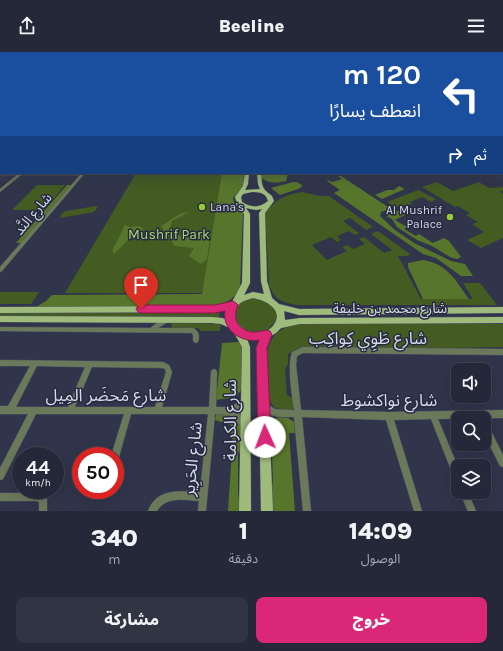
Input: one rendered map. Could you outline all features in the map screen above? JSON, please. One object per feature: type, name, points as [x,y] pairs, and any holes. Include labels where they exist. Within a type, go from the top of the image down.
[{"type":"main road","points":[[235,328],[230,319],[230,312],[246,283],[248,214],[237,199],[246,186],[247,174]]},
{"type":"main road","points":[[259,174],[260,184],[263,192]]},
{"type":"main road","points":[[241,193],[249,190],[263,192],[271,198],[271,201],[262,213],[264,281],[268,298]]},
{"type":"main road","points":[[242,205],[255,208],[267,205]]},
{"type":"main road","points":[[0,310],[215,309],[236,303],[253,295],[268,298],[278,307],[280,320],[277,326],[267,335],[262,348],[267,511]]},
{"type":"main road","name":"شارع محمد بن خليفة","points":[[278,307],[299,312],[503,310]]},
{"type":"main road","points":[[0,319],[212,320],[222,321],[251,337],[267,335]]},
{"type":"main road","name":"شارع محمد بن خليفة","points":[[277,326],[285,323],[300,321],[503,320]]},
{"type":"main road","name":"شارع الكرامة","points":[[235,328],[244,341],[246,347],[245,511]]},
{"type":"street","points":[[0,191],[20,174],[82,174]]},
{"type":"street","name":"شارع النَّد","points":[[0,270],[82,174]]},
{"type":"street","points":[[152,330],[166,320],[167,330]]},
{"type":"street","points":[[0,329],[193,331],[196,334],[196,340]]},
{"type":"street","name":"شارع طَوِي كِواكِب","points":[[307,511],[293,365],[294,354],[303,350],[503,352]]},
{"type":"street","points":[[0,363],[164,365],[167,367],[169,372],[158,410]]},
{"type":"street","points":[[10,410],[35,363]]},
{"type":"street","points":[[70,410],[90,364]]},
{"type":"street","points":[[212,411],[214,372]]},
{"type":"street","points":[[246,398],[239,406],[230,411],[240,418],[246,427]]},
{"type":"street","points":[[264,406],[274,413],[264,423]]},
{"type":"street","name":"شارع مَحضَر المِيل","points":[[0,410],[230,411]]},
{"type":"street","points":[[0,476],[34,410]]},
{"type":"street","points":[[118,447],[129,410]]},
{"type":"street","name":"شارع الحَرِير","points":[[202,511],[212,411]]},
{"type":"street","name":"شارع نواكشوط","points":[[274,413],[451,416]]},
{"type":"street","name":"شارع نواكشوط","points":[[491,415],[503,414]]},
{"type":"street","points":[[389,416],[418,511]]},
{"type":"street","points":[[433,416],[451,459]]},
{"type":"street","points":[[491,440],[503,463]]},
{"type":"street","points":[[152,511],[158,501],[166,496],[203,497]]},
{"type":"street","points":[[0,497],[36,497],[43,500],[43,511]]},
{"type":"street","points":[[467,499],[472,511]]},
{"type":"green space","name":"Mushrif Park","points":[[135,174],[234,174],[211,289],[201,293],[65,293]]},
{"type":"green space","points":[[222,174],[244,174],[243,187],[233,198],[234,202],[243,212],[240,288],[227,302],[208,306],[36,307],[52,295],[202,294]]},
{"type":"green space","points":[[262,174],[288,174],[286,181],[276,183],[262,178]]},
{"type":"green space","points":[[338,176],[341,176],[391,209],[381,212],[380,216],[395,230],[414,243],[451,261],[465,264],[473,276],[461,276],[436,258],[423,254],[334,193],[340,190],[327,181],[332,182],[342,179]]},
{"type":"green space","points":[[297,182],[303,186],[280,195],[271,188]]},
{"type":"green space","points":[[437,182],[453,191],[479,182],[489,188],[503,187],[503,191],[500,191],[503,194],[503,238],[481,248],[467,240],[484,232],[472,224],[478,222],[466,215],[470,213],[458,206],[455,207],[422,187]]},
{"type":"green space","points":[[37,185],[65,185],[44,210],[12,210]]},
{"type":"green space","points":[[67,185],[71,185],[22,243],[16,243]]},
{"type":"green space","points":[[399,186],[405,189],[382,199],[375,195],[387,190],[394,190]]},
{"type":"green space","points":[[418,190],[436,199],[431,202],[422,197],[410,202],[412,204],[395,207],[387,202]]},
{"type":"green space","points":[[302,192],[319,196],[329,196],[373,227],[366,230],[350,218],[343,221],[359,233],[355,235],[349,231],[337,236],[341,240],[337,242],[331,237],[312,245],[327,260],[347,251],[342,247],[347,245],[353,249],[365,244],[359,239],[364,237],[384,253],[392,250],[371,234],[378,231],[410,254],[408,256],[398,256],[421,299],[473,299],[463,283],[480,283],[497,305],[297,305],[279,300],[269,285],[265,213],[272,205],[281,199],[291,194]]},
{"type":"green space","points":[[96,206],[98,207],[94,212],[60,218],[62,213],[66,211]]},
{"type":"green space","points":[[399,210],[407,214],[395,220],[407,227],[404,229],[416,236],[419,234],[433,243],[444,238],[449,241],[461,257],[457,259],[450,257],[432,246],[417,240],[397,227],[392,219],[386,216]]},
{"type":"green space","points":[[189,212],[172,221],[170,229],[173,233],[185,237],[201,233],[210,239],[207,259],[201,264],[189,256],[194,248],[175,246],[161,226],[178,215]]},
{"type":"green space","points":[[125,225],[130,227],[140,226],[144,230],[127,241],[112,256],[114,252],[112,251]]},
{"type":"green space","points":[[423,260],[432,262],[445,269],[455,279],[469,299],[423,299],[408,267],[408,263]]},
{"type":"green space","points":[[0,292],[39,292],[31,304],[0,304]]},
{"type":"green space","points":[[255,297],[267,300],[274,306],[277,312],[276,319],[266,330],[259,333],[251,333],[243,330],[234,321],[234,310],[242,300]]},
{"type":"green space","points":[[0,313],[219,313],[220,319],[195,316],[0,317]]},
{"type":"green space","points":[[173,322],[221,325],[220,331],[201,331],[198,328],[172,328],[171,324]]},
{"type":"green space","points":[[302,323],[503,324],[503,347],[398,349],[317,346],[296,349],[288,354],[288,364],[285,369],[287,395],[294,399],[294,407],[291,410],[275,408],[268,395],[266,368],[268,349],[275,335],[281,330]]},
{"type":"green space","points":[[239,342],[242,344],[242,389],[237,395],[216,400],[222,343]]},
{"type":"green space","points":[[233,409],[239,412],[242,418],[243,443],[238,455],[238,495],[244,511],[228,511],[232,450],[231,425],[215,420],[216,415],[221,410]]},
{"type":"green space","points":[[278,417],[288,418],[294,422],[295,433],[289,433],[295,511],[270,511],[270,491],[273,482],[272,451],[269,430],[271,421]]},
{"type":"place","name":"Lana's","points":[[202,207]]},
{"type":"place","name":"Al Mushrif Palace","points":[[450,217]]},
{"type":"route","points":[[141,309],[215,309],[233,305],[230,312],[230,319],[233,326],[238,331],[251,337],[267,335],[263,341],[262,348],[265,437]]}]
